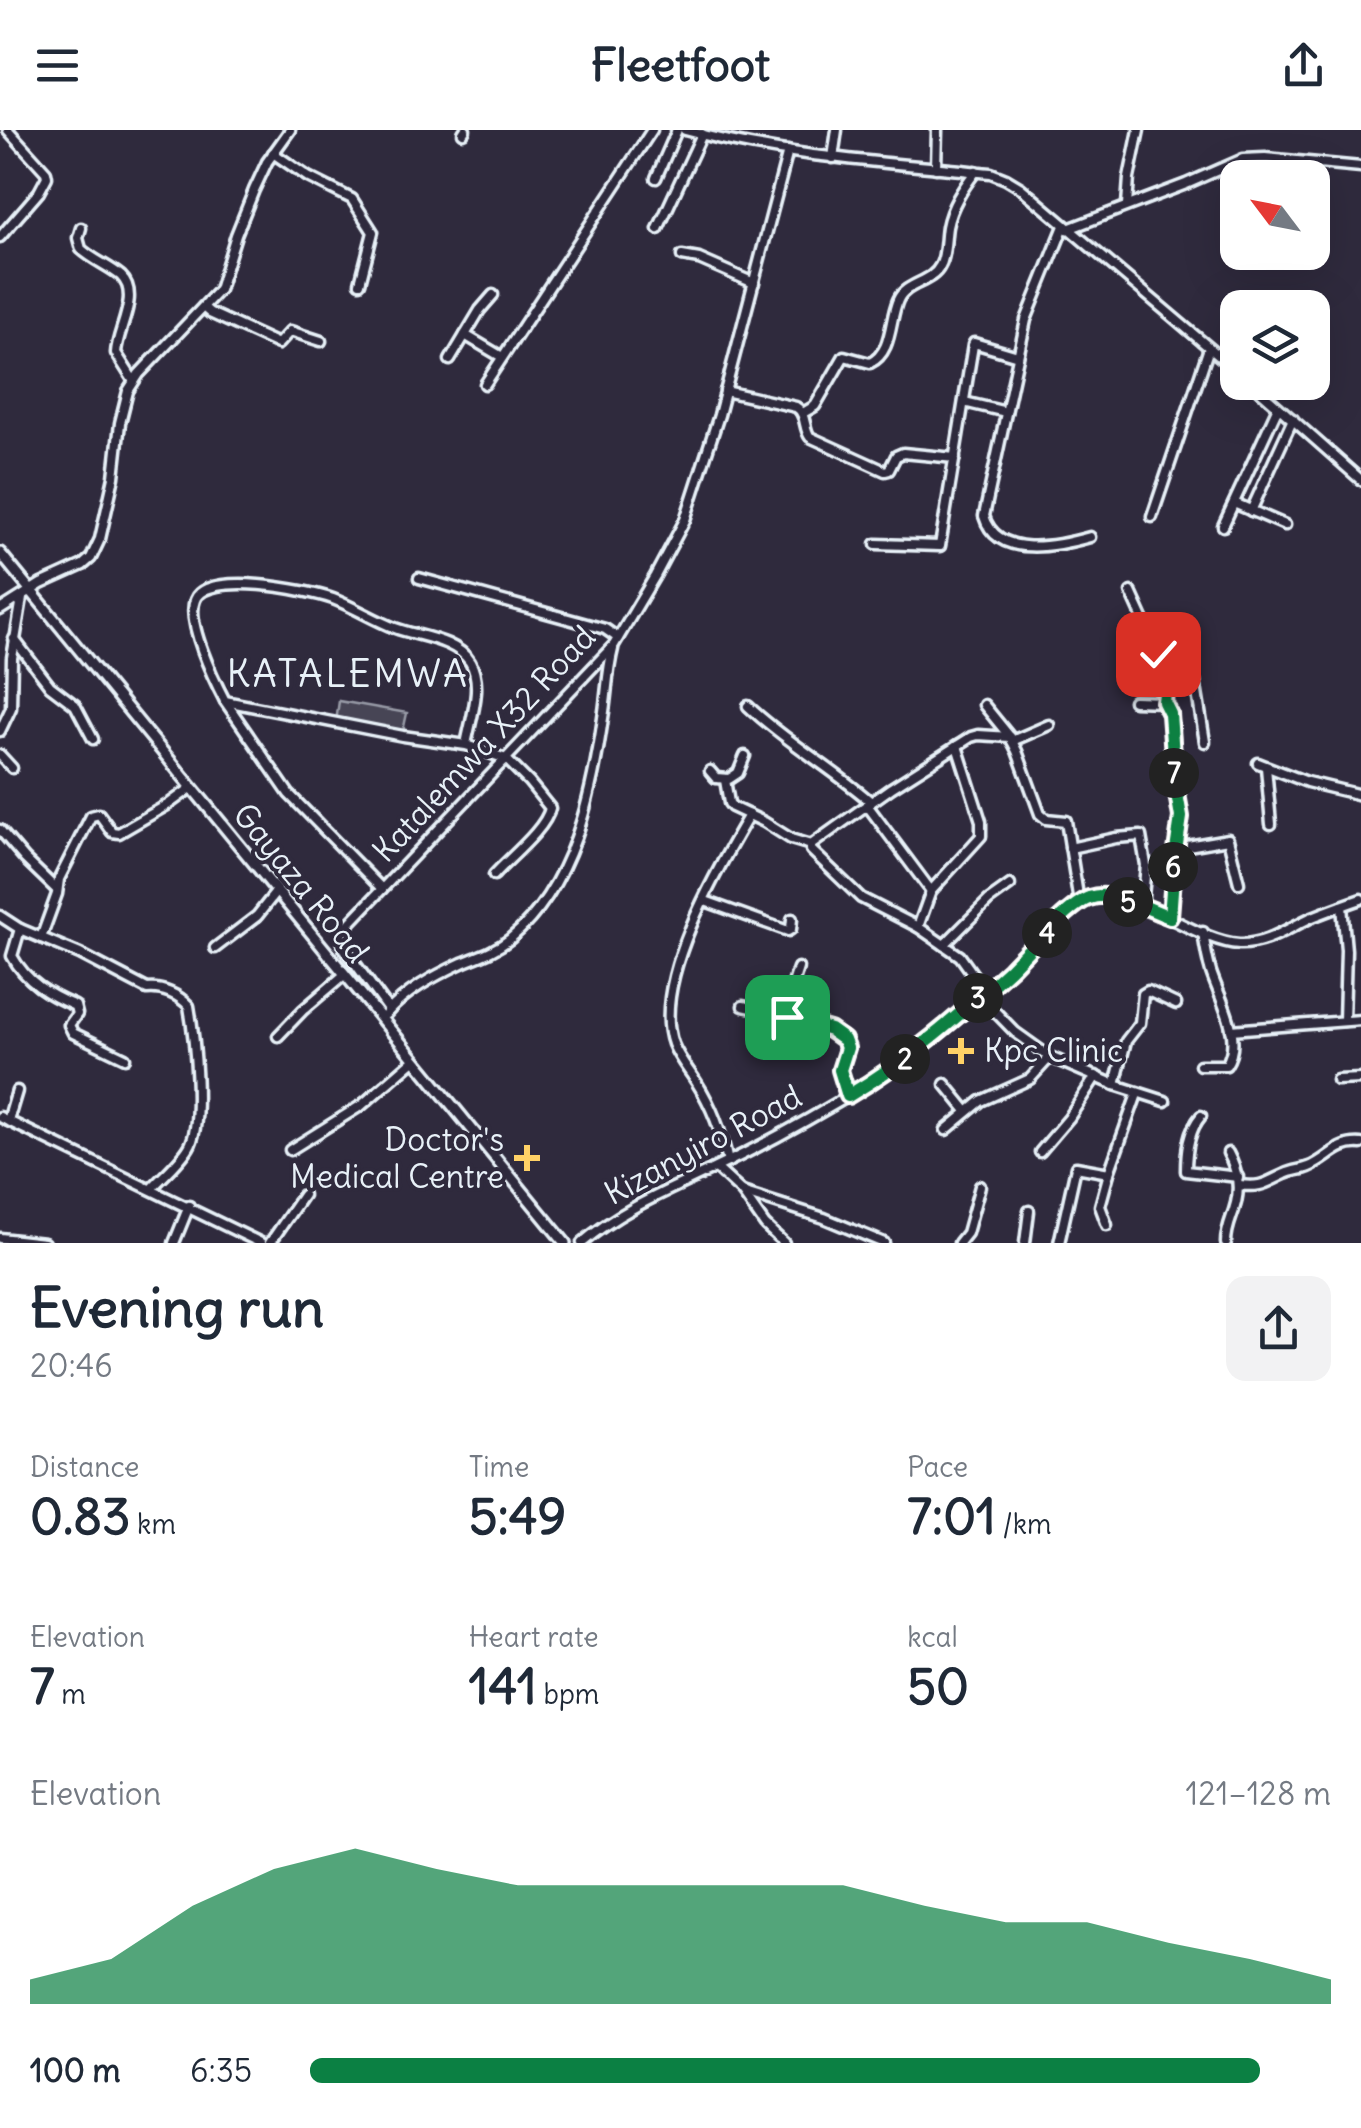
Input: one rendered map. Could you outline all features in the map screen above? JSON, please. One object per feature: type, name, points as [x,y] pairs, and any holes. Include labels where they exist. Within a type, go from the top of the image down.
[{"type":"main road","name":"Gayaza Road","points":[[2,558],[26,594],[565,1243]]},
{"type":"street","points":[[0,237],[39,192],[47,176],[8,130]]},
{"type":"street","points":[[0,610],[41,584],[83,565],[96,551],[114,477],[124,406],[133,380],[219,290],[254,190],[290,130]]},
{"type":"street","points":[[484,384],[652,130]]},
{"type":"street","points":[[656,178],[677,130]]},
{"type":"street","points":[[685,130],[834,158],[991,173],[1006,178],[1220,357]]},
{"type":"street","points":[[834,158],[837,130]]},
{"type":"street","points":[[936,168],[937,130]]},
{"type":"street","points":[[1127,205],[1140,130]]},
{"type":"street","points":[[658,229],[702,134]]},
{"type":"street","name":"Katalemwa X32 Road","points":[[389,1010],[348,956],[342,934],[348,923],[616,641],[679,532],[726,391],[788,151]]},
{"type":"street","points":[[273,153],[357,204],[373,232],[360,283]]},
{"type":"street","points":[[1090,537],[1026,548],[1003,538],[988,526],[984,516],[1026,320],[1066,227],[1186,184],[1242,159],[1361,167]]},
{"type":"street","points":[[802,413],[815,406],[844,356],[870,362],[878,358],[898,298],[940,267],[952,210],[976,172]]},
{"type":"street","points":[[81,228],[81,249],[128,285],[128,304],[116,353],[133,380]]},
{"type":"street","points":[[682,256],[699,259],[754,283]]},
{"type":"street","points":[[450,360],[493,295]]},
{"type":"street","points":[[203,307],[278,344],[290,331],[321,341]]},
{"type":"street","points":[[465,335],[502,357]]},
{"type":"street","points":[[876,544],[940,546],[973,344],[1018,356]]},
{"type":"street","points":[[1152,517],[1210,348]]},
{"type":"street","points":[[726,391],[796,407],[810,437],[885,472],[902,453],[955,458]]},
{"type":"street","points":[[1270,400],[1361,478]]},
{"type":"street","points":[[964,402],[1006,412]]},
{"type":"street","points":[[1224,526],[1278,407]]},
{"type":"street","points":[[1251,512],[1293,419]]},
{"type":"street","points":[[1234,504],[1285,525]]},
{"type":"street","points":[[381,1020],[409,992],[503,944],[529,921],[552,892],[585,804],[616,641],[605,629],[420,578]]},
{"type":"street","points":[[382,888],[289,794],[225,701],[192,619],[196,598],[208,587],[262,584],[330,598],[394,628],[449,645],[470,662],[475,675],[466,745]]},
{"type":"street","points":[[1131,592],[1158,654],[1166,685],[1164,702],[1170,714],[1181,817],[1170,917]]},
{"type":"street","points":[[0,732],[11,708],[14,639],[26,594]]},
{"type":"street","points":[[14,639],[50,686],[75,704],[92,739]]},
{"type":"street","points":[[1166,685],[1190,677],[1196,680],[1205,742]]},
{"type":"street","points":[[0,702],[11,699]]},
{"type":"street","points":[[225,701],[466,745],[506,759],[529,782],[550,812],[494,875]]},
{"type":"street","points":[[1134,701],[1164,702]]},
{"type":"street","points":[[984,705],[1011,739],[1040,814],[1046,819],[1066,821],[1079,902],[1107,896],[1230,943],[1244,944],[1259,942],[1361,900]]},
{"type":"street","points":[[748,706],[841,776],[870,804],[931,891]]},
{"type":"street","points":[[811,846],[978,735],[1011,739],[1049,725]]},
{"type":"street","points":[[918,927],[931,891],[981,836],[981,821],[957,746]]},
{"type":"street","points":[[0,754],[12,768]]},
{"type":"street","points":[[710,770],[716,778],[724,780],[738,773],[745,756]]},
{"type":"street","points":[[1272,824],[1262,765],[1307,782],[1361,795]]},
{"type":"street","points":[[724,780],[729,803],[791,840],[811,846]]},
{"type":"street","points":[[42,938],[59,879],[92,816],[99,814],[112,832],[119,833],[191,788]]},
{"type":"street","points":[[728,1162],[716,1119],[679,1057],[671,1035],[670,1012],[682,950],[723,860],[749,815]]},
{"type":"street","points":[[0,830],[57,890]]},
{"type":"street","points":[[1070,848],[1140,836],[1146,865],[1142,907]]},
{"type":"street","points":[[1176,848],[1228,839],[1239,883]]},
{"type":"street","points":[[811,846],[810,850],[856,894],[918,927],[962,958],[983,993],[1025,1041],[1115,1085],[1165,1101]]},
{"type":"street","points":[[944,945],[988,900],[1010,886]]},
{"type":"street","points":[[214,948],[257,916],[276,892]]},
{"type":"street","points":[[704,900],[788,931],[792,919]]},
{"type":"street","name":"Kizanyiro Road","points":[[582,1243],[642,1203],[728,1162],[873,1081],[927,1043],[1079,902]]},
{"type":"street","points":[[1342,906],[1346,961],[1344,1021]]},
{"type":"street","points":[[0,916],[148,989],[159,988],[189,1006],[197,1084],[194,1134],[188,1149],[152,1188]]},
{"type":"street","points":[[20,929],[12,956],[28,979],[74,1006],[77,1014],[69,1025],[73,1033],[126,1058]]},
{"type":"street","points":[[1200,1064],[1229,1064],[1232,1049],[1231,1030],[1203,932]]},
{"type":"street","points":[[787,1017],[798,968]]},
{"type":"street","points":[[278,1036],[344,974]]},
{"type":"street","points":[[1115,1085],[1126,1041],[1143,1014],[1143,994],[1148,991],[1176,1004]]},
{"type":"street","points":[[743,1006],[830,1030],[844,1040],[847,1048],[840,1070],[848,1096]]},
{"type":"street","points":[[1231,1030],[1361,1020]]},
{"type":"street","points":[[946,1130],[982,1100],[1036,1074],[1050,1056]]},
{"type":"street","points":[[290,1150],[362,1105],[414,1060]]},
{"type":"street","points":[[1040,1152],[1069,1118],[1096,1076]]},
{"type":"street","points":[[1337,1080],[1361,1078]]},
{"type":"street","points":[[945,1084],[967,1110]]},
{"type":"street","points":[[17,1091],[4,1118],[189,1206],[246,1239],[262,1243]]},
{"type":"street","points":[[1107,1225],[1100,1206],[1137,1094]]},
{"type":"street","points":[[1201,1116],[1188,1142],[1186,1171],[1263,1186],[1288,1172],[1310,1167],[1336,1148],[1361,1144]]},
{"type":"street","points":[[1226,1243],[1238,1181],[1228,1153]]},
{"type":"street","points":[[716,1168],[742,1192],[765,1225],[784,1243]]},
{"type":"street","points":[[1059,1243],[1076,1168],[1109,1172]]},
{"type":"street","points":[[959,1243],[968,1233],[980,1186]]},
{"type":"street","points":[[742,1192],[846,1226],[884,1243]]},
{"type":"street","points":[[270,1243],[303,1195]]},
{"type":"street","points":[[174,1243],[189,1206]]},
{"type":"street","points":[[1025,1243],[1030,1211]]},
{"type":"street","points":[[0,1238],[44,1243]]},
{"type":"shaded area","points":[[339,701],[407,713],[402,736],[336,722]]},
{"type":"place","name":"Kpc Clinic","points":[[961,1051]]},
{"type":"place","name":"Doctor's Medical Centre","points":[[527,1158]]},
{"type":"district","name":"KATALEMWA","points":[[348,674]]},
{"type":"route","points":[[787,1017],[842,1036],[847,1048],[840,1075],[848,1096],[927,1043],[1079,902],[1107,896],[1170,917],[1181,817],[1170,714],[1164,702],[1166,685],[1158,654]]}]
